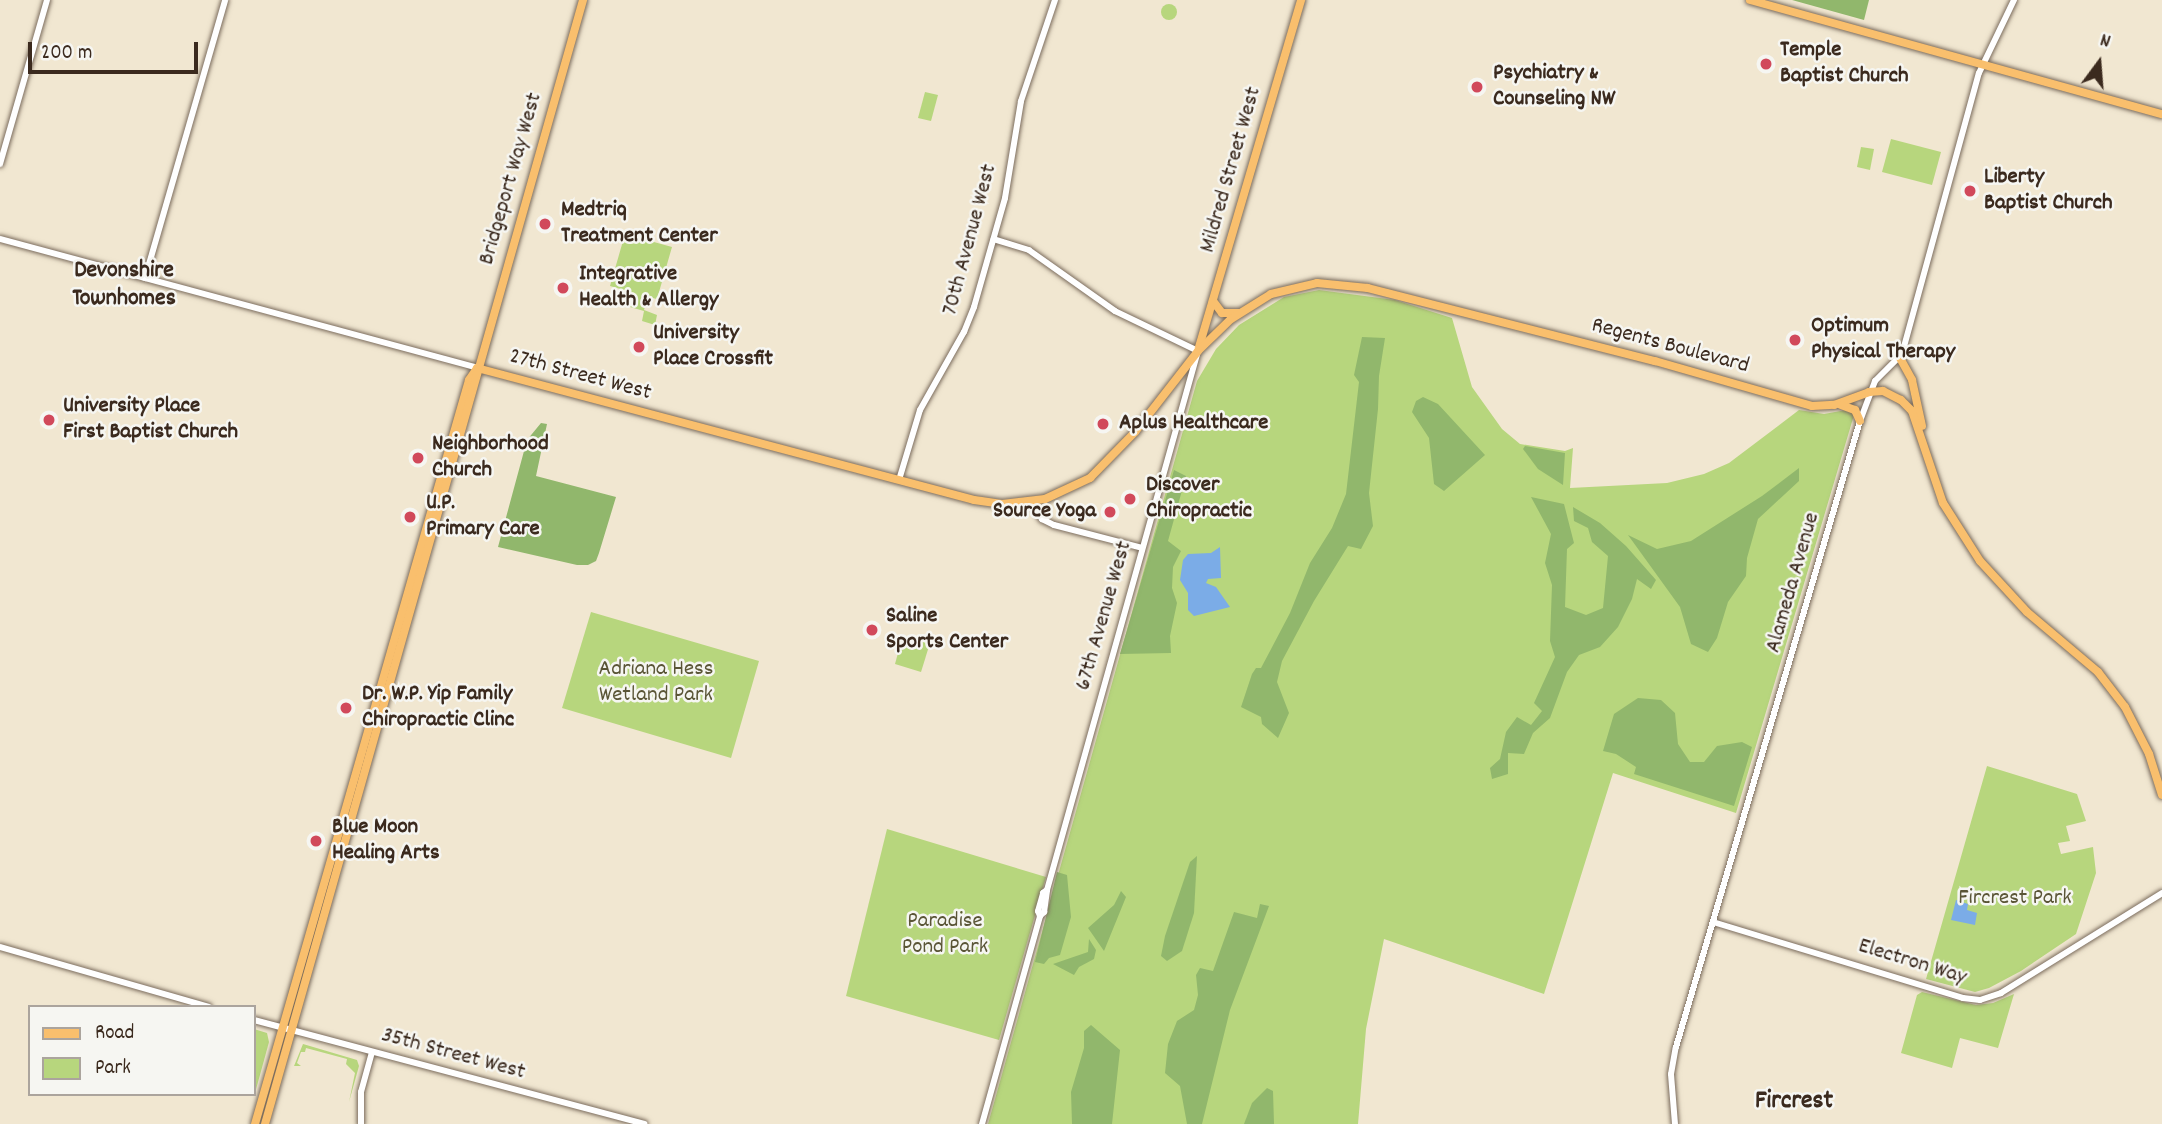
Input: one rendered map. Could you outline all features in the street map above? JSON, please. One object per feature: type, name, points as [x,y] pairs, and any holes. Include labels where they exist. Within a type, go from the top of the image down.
[{"type":"main road","name":"Bridgeport Way West","points":[[255,1124],[287,1029],[477,384],[477,368],[583,0]]},
{"type":"main road","name":"Mildred Street West","points":[[1198,351],[1301,0]]},
{"type":"main road","points":[[1750,0],[2162,114]]},
{"type":"main road","name":"Regents Boulevard","points":[[1032,503],[1068,491],[1106,465],[1143,424],[1198,351],[1239,313],[1271,294],[1295,286],[1345,283],[1655,361],[1812,406],[1835,405],[1869,392]]},
{"type":"main road","points":[[1213,301],[1222,313],[1239,313]]},
{"type":"main road","points":[[1900,358],[1918,400],[1923,450]]},
{"type":"main road","name":"27th Street West","points":[[477,368],[974,500],[1002,504],[1032,503]]},
{"type":"main road","points":[[1869,392],[1883,391],[1905,403],[1916,419],[1923,450],[1943,503],[1990,575],[2027,612],[2098,672],[2119,698],[2149,754],[2162,795]]},
{"type":"main road","points":[[1835,405],[1855,410],[1860,421]]},
{"type":"main road","name":"Bridgeport Way West","points":[[265,1124],[287,1029]]},
{"type":"street","points":[[0,164],[47,0]]},
{"type":"street","points":[[145,278],[225,0]]},
{"type":"street","name":"70th Avenue West","points":[[899,480],[920,410],[968,323],[1005,198],[1021,100],[1055,0]]},
{"type":"street","name":"Alameda Avenue","points":[[1675,1124],[1671,1093],[1672,1067],[1860,421],[1869,392],[1878,378],[1900,358],[1982,63],[2014,0]]},
{"type":"street","name":"27th Street West","points":[[0,239],[477,368]]},
{"type":"street","points":[[994,239],[1035,253],[1124,316],[1198,351]]},
{"type":"street","name":"67th Avenue West","points":[[982,1124],[1040,916],[1049,895],[1047,890],[1198,351]]},
{"type":"street","points":[[1032,503],[1042,519],[1054,525],[1142,548]]},
{"type":"street","name":"Electron Way","points":[[1713,922],[1963,998],[1980,1000],[2000,993],[2162,893]]},
{"type":"street","points":[[0,947],[202,1005]]},
{"type":"street","name":"35th Street West","points":[[256,1021],[644,1124]]},
{"type":"street","points":[[361,1124],[361,1092],[372,1052]]},
{"type":"green space","points":[[1792,0],[1869,0],[1864,20]]},
{"type":"green space","points":[[1166,4],[1172,4],[1177,12],[1175,18],[1166,20],[1161,15],[1161,9]]},
{"type":"green space","points":[[925,92],[938,95],[931,121],[918,118]]},
{"type":"green space","points":[[1891,139],[1941,152],[1932,185],[1882,172]]},
{"type":"green space","points":[[1861,147],[1874,149],[1870,170],[1857,167]]},
{"type":"green space","points":[[625,234],[672,247],[657,299],[648,297],[644,310],[657,315],[655,325],[642,321],[644,311],[616,303],[620,290],[638,294],[610,286]]},
{"type":"green space","points":[[1319,290],[1395,300],[1452,318],[1472,387],[1502,429],[1520,444],[1565,451],[1573,448],[1570,488],[1667,483],[1704,474],[1729,463],[1799,410],[1824,414],[1846,410],[1854,415],[1736,813],[1613,773],[1544,994],[1384,939],[1366,1029],[1358,1124],[988,1124],[1197,381],[1216,349],[1239,325],[1284,297]]},
{"type":"green space","points":[[1362,337],[1385,338],[1369,493],[1373,526],[1361,549],[1348,546],[1314,601],[1282,661],[1277,682],[1289,713],[1278,738],[1262,724],[1261,717],[1241,707],[1252,674],[1256,668],[1261,668],[1290,613],[1310,563],[1332,528],[1346,494],[1359,382],[1354,375]]},
{"type":"green space","points":[[1423,397],[1438,404],[1485,455],[1444,491],[1434,484],[1429,438],[1412,412],[1416,401]]},
{"type":"green space","points":[[541,423],[547,424],[536,476],[616,497],[596,561],[588,565],[577,565],[498,547],[527,440]]},
{"type":"green space","points":[[1525,446],[1565,453],[1563,485],[1538,469],[1523,449]]},
{"type":"green space","points":[[1799,468],[1799,481],[1758,519],[1747,558],[1746,576],[1728,602],[1717,638],[1708,652],[1691,644],[1680,607],[1628,535],[1657,549],[1691,541],[1762,496]]},
{"type":"green space","points":[[1174,470],[1186,476],[1168,541],[1181,551],[1173,567],[1172,588],[1177,603],[1170,636],[1171,653],[1120,654]]},
{"type":"green space","points":[[1531,497],[1564,504],[1574,543],[1567,549],[1565,607],[1586,615],[1603,608],[1608,556],[1592,542],[1588,528],[1574,521],[1573,507],[1600,523],[1626,546],[1656,580],[1651,589],[1637,579],[1632,599],[1618,627],[1600,647],[1579,655],[1567,672],[1550,718],[1533,733],[1524,754],[1508,753],[1508,774],[1492,779],[1490,768],[1500,759],[1506,732],[1517,717],[1531,725],[1542,711],[1534,703],[1555,657],[1550,641],[1552,585],[1545,563],[1551,534]]},
{"type":"green space","name":"Adriana Hess Wetland Park","points":[[591,612],[759,661],[731,758],[562,708]]},
{"type":"green space","points":[[903,635],[930,643],[921,672],[895,664]]},
{"type":"green space","points":[[1638,698],[1661,700],[1675,713],[1678,744],[1690,762],[1704,762],[1717,746],[1742,742],[1752,747],[1734,806],[1634,774],[1636,767],[1616,754],[1603,751],[1614,714]]},
{"type":"green space","name":"Fircrest Park","points":[[1987,766],[2077,794],[2086,821],[2066,826],[2070,841],[2058,843],[2061,854],[2093,847],[2096,873],[2076,934],[2021,971],[1989,988],[1975,992],[1926,979]]},
{"type":"green space","name":"Paradise Pond Park","points":[[887,829],[1046,877],[999,1040],[846,996]]},
{"type":"green space","points":[[1197,856],[1194,913],[1182,951],[1167,961],[1161,956],[1165,936],[1190,862]]},
{"type":"green space","points":[[1057,872],[1067,875],[1071,917],[1060,955],[1049,958],[1044,964],[1035,962]]},
{"type":"green space","points":[[1121,891],[1126,897],[1104,951],[1088,928],[1114,905]]},
{"type":"green space","points":[[1260,904],[1269,906],[1230,1010],[1202,1124],[1187,1124],[1180,1086],[1165,1073],[1168,1044],[1177,1021],[1194,1010],[1198,995],[1196,975],[1200,968],[1213,971],[1234,912],[1257,918]]},
{"type":"green space","points":[[1089,939],[1096,950],[1094,959],[1079,967],[1074,975],[1053,964],[1088,952]]},
{"type":"green space","points":[[1922,992],[1976,1005],[1993,1003],[2014,994],[1998,1048],[1960,1038],[1952,1068],[1901,1053],[1917,995]]},
{"type":"green space","points":[[1091,1025],[1120,1050],[1112,1124],[1072,1124],[1071,1092],[1084,1048],[1084,1031]]},
{"type":"green space","points":[[256,1030],[267,1033],[269,1042],[256,1089]]},
{"type":"green space","points":[[303,1044],[357,1060],[359,1066],[349,1102],[355,1073],[346,1064],[347,1059],[306,1048],[305,1052],[301,1052],[297,1063],[301,1066],[294,1066]]},
{"type":"green space","points":[[1267,1088],[1273,1091],[1274,1124],[1244,1124],[1252,1103]]},
{"type":"water","points":[[1220,547],[1221,578],[1208,579],[1206,583],[1216,587],[1230,607],[1194,616],[1188,610],[1188,593],[1180,580],[1183,560],[1188,554],[1211,553]]},
{"type":"water","points":[[1956,900],[1968,904],[1967,910],[1977,913],[1975,925],[1951,920]]},
{"type":"place","name":"Temple Baptist Church","points":[[1766,64]]},
{"type":"place","name":"Psychiatry & Counseling NW","points":[[1477,87]]},
{"type":"place","name":"Liberty Baptist Church","points":[[1970,191]]},
{"type":"place","name":"Medtriq Treatment Center","points":[[545,224]]},
{"type":"place","name":"Integrative Health & Allergy","points":[[563,288]]},
{"type":"place","name":"Optimum Physical Therapy","points":[[1795,340]]},
{"type":"place","name":"University Place Crossfit","points":[[639,347]]},
{"type":"place","name":"University Place First Baptist Church","points":[[49,420]]},
{"type":"place","name":"Aplus Healthcare","points":[[1103,424]]},
{"type":"place","name":"Neighborhood Church","points":[[418,458]]},
{"type":"place","name":"Discover Chiropractic","points":[[1130,499]]},
{"type":"place","name":"Source Yoga","points":[[1110,512]]},
{"type":"place","name":"U.P. Primary Care","points":[[410,517]]},
{"type":"place","name":"Saline Sports Center","points":[[872,630]]},
{"type":"place","name":"Dr. W.P. Yip Family Chiropractic Clinc","points":[[346,708]]},
{"type":"place","name":"Blue Moon Healing Arts","points":[[316,841]]},
{"type":"district","name":"Devonshire Townhomes","points":[[124,286]]},
{"type":"district","name":"Fircrest","points":[[1794,1102]]}]
